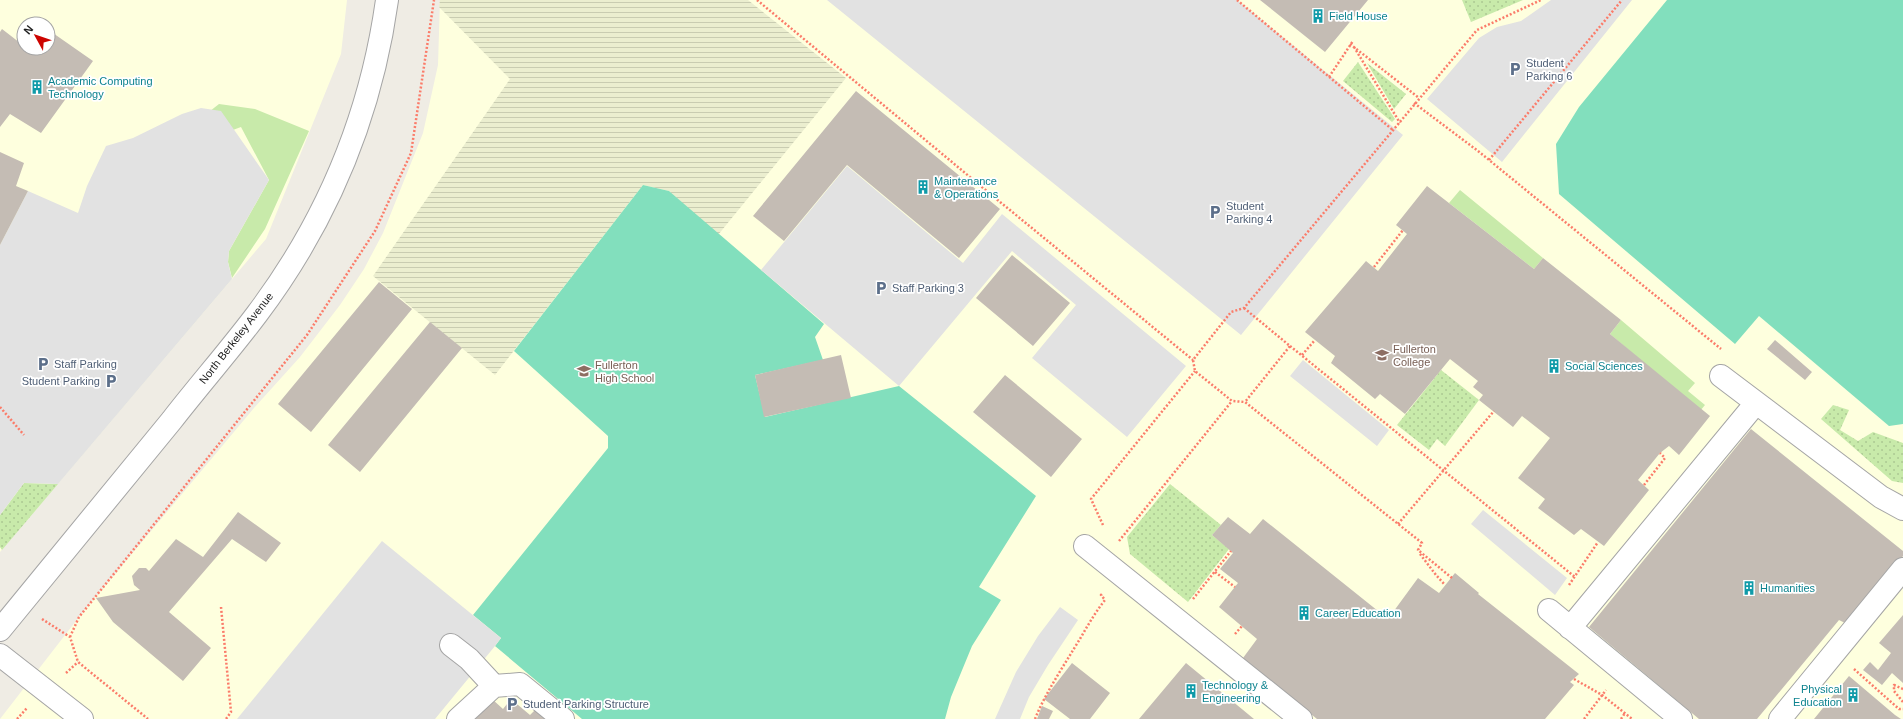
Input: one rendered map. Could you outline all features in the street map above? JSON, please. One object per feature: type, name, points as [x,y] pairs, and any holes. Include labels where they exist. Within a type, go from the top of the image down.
[{"type":"street","name":"North Berkeley Avenue","points":[[0,630],[258,313],[297,256],[338,180],[360,122],[381,43],[387,0]]},
{"type":"street","points":[[1721,376],[1881,497],[1903,509]]},
{"type":"street","points":[[1570,628],[1756,403]]},
{"type":"street","points":[[1085,546],[1301,719]]},
{"type":"street","points":[[1780,719],[1903,568]]},
{"type":"street","points":[[1549,610],[1681,719]]},
{"type":"street","points":[[451,645],[469,659],[494,686]]},
{"type":"street","points":[[0,655],[82,719]]},
{"type":"street","points":[[458,719],[494,686],[520,684],[563,719]]},
{"type":"path","points":[[70,637],[78,617],[307,335],[375,231],[411,153],[434,0]]},
{"type":"path","points":[[757,0],[994,197],[1194,360]]},
{"type":"path","points":[[1237,0],[1394,131]]},
{"type":"path","points":[[1091,499],[1195,371],[1194,360],[1231,312],[1244,308],[1394,131],[1414,103],[1477,30],[1541,0]]},
{"type":"path","points":[[1490,160],[1622,0]]},
{"type":"path","points":[[1329,76],[1353,41]]},
{"type":"path","points":[[1350,44],[1419,98]]},
{"type":"path","points":[[1354,47],[1400,123]]},
{"type":"path","points":[[1414,103],[1490,160],[1726,354]]},
{"type":"path","points":[[1374,267],[1403,230]]},
{"type":"path","points":[[1244,308],[1575,577],[1598,542]]},
{"type":"path","points":[[1302,355],[1315,340]]},
{"type":"path","points":[[1245,402],[1290,346]]},
{"type":"path","points":[[1195,371],[1232,401],[1245,402],[1422,543],[1418,550]]},
{"type":"path","points":[[1117,544],[1232,401]]},
{"type":"path","points":[[0,407],[24,435]]},
{"type":"path","points":[[1398,524],[1494,411]]},
{"type":"path","points":[[1644,485],[1665,458],[1660,453]]},
{"type":"path","points":[[1418,550],[1452,578]]},
{"type":"path","points":[[1418,550],[1445,585]]},
{"type":"path","points":[[1192,601],[1231,551]]},
{"type":"path","points":[[1215,572],[1235,587]]},
{"type":"path","points":[[1034,719],[1063,666],[1105,600],[1101,595],[1119,573]]},
{"type":"path","points":[[21,605],[70,637],[78,662],[148,719]]},
{"type":"path","points":[[221,607],[231,712],[226,719]]},
{"type":"path","points":[[1853,668],[1899,709],[1903,709]]},
{"type":"path","points":[[1584,719],[1622,671]]},
{"type":"path","points":[[1574,679],[1602,695],[1632,719]]},
{"type":"path","points":[[1903,689],[1894,685],[1894,691],[1903,702]]},
{"type":"path","points":[[1621,719],[1625,713]]},
{"type":"shaded area","points":[[0,0],[347,0],[341,54],[266,239],[0,552]]},
{"type":"shaded area","name":"Fullerton College","points":[[440,0],[1903,0],[1903,719],[0,719],[79,617],[254,408],[300,357],[340,305],[364,269],[383,233],[423,133],[438,65]]},
{"type":"shaded area","points":[[440,0],[748,0],[846,78],[718,235],[669,191],[643,185],[495,375],[373,276],[510,79],[439,7]]},
{"type":"shaded area","name":"Student Parking 4","points":[[827,0],[1237,0],[1403,135],[1241,335]]},
{"type":"shaded area","name":"Student Parking 6","points":[[1551,0],[1632,0],[1502,162],[1427,99],[1479,38],[1497,27],[1521,21]]},
{"type":"shaded area","points":[[201,108],[221,111],[269,180],[229,251],[228,262],[232,279],[58,484],[24,483],[0,515],[0,245],[28,191],[78,213],[87,186],[106,146],[133,138],[182,114]]},
{"type":"shaded area","name":"Staff Parking 3","points":[[847,166],[963,263],[1002,214],[1186,366],[1127,437],[1032,358],[1076,305],[1012,251],[899,386],[761,270]]},
{"type":"shaded area","points":[[1303,360],[1389,430],[1377,446],[1290,376]]},
{"type":"shaded area","points":[[1483,510],[1567,578],[1555,595],[1471,524]]},
{"type":"shaded area","points":[[382,541],[501,638],[495,646],[435,719],[237,719]]},
{"type":"shaded area","points":[[1060,607],[1078,620],[1029,697],[1020,719],[995,719],[1016,672],[1038,636]]},
{"type":"green space","points":[[1462,0],[1523,0],[1471,22]]},
{"type":"green space","points":[[1667,0],[1903,0],[1903,424],[1889,426],[1759,316],[1735,344],[1559,194],[1556,144],[1579,107]]},
{"type":"green space","points":[[1358,62],[1395,119],[1392,122],[1343,81]]},
{"type":"green space","points":[[1367,63],[1406,94],[1394,109]]},
{"type":"green space","points":[[219,104],[255,109],[309,131],[265,229],[232,278],[228,262],[229,251],[269,180],[241,127],[222,134],[205,115]]},
{"type":"green space","points":[[643,185],[669,191],[824,324],[815,337],[823,360],[755,375],[765,417],[899,386],[1036,496],[979,587],[1001,600],[972,646],[951,697],[945,719],[582,719],[495,646],[501,638],[473,615],[608,448],[608,436],[514,351]]},
{"type":"green space","points":[[1460,190],[1543,258],[1534,269],[1449,203]]},
{"type":"green space","points":[[1621,320],[1695,383],[1688,391],[1705,405],[1700,411],[1610,334]]},
{"type":"green space","points":[[1441,370],[1479,400],[1445,446],[1437,439],[1429,450],[1397,425]]},
{"type":"green space","points":[[1833,405],[1849,410],[1840,430],[1858,441],[1873,432],[1903,443],[1903,483],[1892,481],[1821,419]]},
{"type":"green space","points":[[24,483],[58,484],[2,550],[0,547],[0,515]]},
{"type":"green space","points":[[1170,484],[1221,525],[1212,535],[1229,549],[1188,602],[1130,554],[1127,537]]},
{"type":"building","name":"Field House","points":[[1260,0],[1368,0],[1325,52]]},
{"type":"building","name":"Academic Computing Technology","points":[[2,29],[16,40],[16,56],[56,56],[56,35],[93,61],[41,133],[10,114],[0,127],[0,32]]},
{"type":"building","name":"Maintenance & Operations","points":[[856,91],[1000,209],[959,258],[847,165],[784,241],[753,216]]},
{"type":"building","points":[[0,152],[24,163],[16,186],[28,191],[0,245]]},
{"type":"building","name":"Social Sciences","points":[[1427,186],[1534,269],[1543,258],[1621,320],[1610,334],[1710,416],[1679,455],[1669,446],[1660,453],[1638,480],[1649,490],[1604,546],[1581,529],[1574,535],[1538,508],[1545,499],[1518,478],[1550,438],[1522,416],[1513,427],[1479,400],[1483,395],[1473,387],[1478,381],[1450,359],[1405,414],[1380,394],[1375,399],[1331,363],[1335,356],[1305,332],[1366,261],[1378,271],[1407,234],[1396,225]]},
{"type":"building","points":[[1012,255],[1070,303],[1033,346],[976,298]]},
{"type":"building","points":[[379,282],[412,309],[311,432],[278,404]]},
{"type":"building","points":[[430,322],[462,348],[360,472],[328,445]]},
{"type":"building","points":[[1775,340],[1812,372],[1805,380],[1767,349]]},
{"type":"building","points":[[841,355],[851,398],[764,417],[755,375]]},
{"type":"building","points":[[1005,375],[1082,439],[1051,477],[973,412]]},
{"type":"building","name":"Humanities","points":[[1751,429],[1903,551],[1903,556],[1847,624],[1839,620],[1757,719],[1699,719],[1589,627]]},
{"type":"building","points":[[238,512],[281,543],[266,562],[232,539],[169,612],[211,648],[183,681],[113,622],[96,598],[140,590],[134,585],[132,576],[139,568],[146,568],[149,571],[176,539],[203,557]]},
{"type":"building","name":"Career Education","points":[[1228,517],[1250,534],[1263,519],[1388,619],[1418,578],[1439,593],[1455,573],[1479,593],[1478,594],[1579,674],[1570,682],[1574,685],[1545,719],[1317,719],[1243,658],[1257,639],[1219,607],[1238,583],[1220,569],[1233,553],[1212,535]]},
{"type":"building","points":[[1903,615],[1903,683],[1892,673],[1882,685],[1863,670],[1870,662],[1878,670],[1891,653],[1879,643]]},
{"type":"building","points":[[1072,663],[1110,693],[1090,719],[1070,719],[1044,699]]},
{"type":"building","name":"Technology & Engineering","points":[[1186,663],[1254,719],[1139,719]]},
{"type":"building","name":"Physical Education","points":[[1849,676],[1895,715],[1901,719],[1814,719]]},
{"type":"building","name":"Student Parking Structure","points":[[492,699],[503,709],[511,699],[530,715],[535,710],[546,719],[473,719]]},
{"type":"building","points":[[1042,706],[1053,711],[1049,719],[1037,719]]},
{"type":"place","name":"Field House","points":[[1318,16]]},
{"type":"place","name":"Student Parking 6","points":[[1515,69]]},
{"type":"place","name":"Academic Computing Technology","points":[[37,87]]},
{"type":"place","name":"Maintenance & Operations","points":[[923,187]]},
{"type":"place","name":"Student Parking 4","points":[[1215,212]]},
{"type":"place","name":"Staff Parking 3","points":[[881,288]]},
{"type":"place","name":"Fullerton College","points":[[1382,355]]},
{"type":"place","name":"Staff Parking","points":[[43,364]]},
{"type":"place","name":"Social Sciences","points":[[1554,366]]},
{"type":"place","name":"Fullerton High School","points":[[584,371]]},
{"type":"place","name":"Student Parking","points":[[111,381]]},
{"type":"place","name":"Humanities","points":[[1749,588]]},
{"type":"place","name":"Career Education","points":[[1304,613]]},
{"type":"place","name":"Technology & Engineering","points":[[1191,691]]},
{"type":"place","name":"Physical Education","points":[[1853,695]]},
{"type":"place","name":"Student Parking Structure","points":[[512,704]]}]
